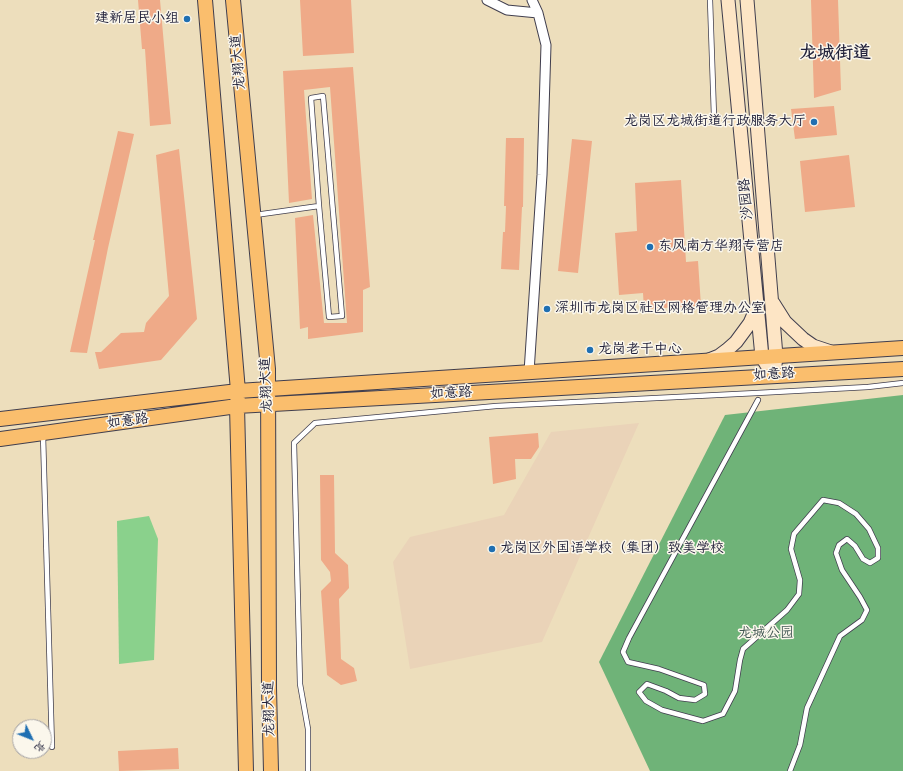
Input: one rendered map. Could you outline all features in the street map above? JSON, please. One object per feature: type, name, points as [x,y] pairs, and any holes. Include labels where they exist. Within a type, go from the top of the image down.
[{"type":"main road","name":"龙翔大道","points":[[205,0],[238,391],[237,406],[246,771]]},
{"type":"main road","name":"龙翔大道","points":[[233,0],[268,368],[269,688],[271,771]]},
{"type":"main road","name":"如意路","points":[[0,419],[238,391],[903,348]]},
{"type":"main road","name":"如意路","points":[[0,438],[43,434],[237,406],[903,368]]},
{"type":"street","points":[[487,0],[507,10],[538,13]]},
{"type":"street","points":[[529,372],[542,175],[546,45],[538,13],[532,0]]},
{"type":"street","name":"沙园路","points":[[728,0],[757,305],[773,375]]},
{"type":"street","name":"沙园路","points":[[747,0],[772,301],[769,356]]},
{"type":"street","points":[[772,301],[785,322],[803,339],[823,350],[835,352]]},
{"type":"street","points":[[707,360],[719,356],[736,342],[750,323],[757,305]]},
{"type":"lane","points":[[710,0],[714,116]]},
{"type":"lane","points":[[323,96],[342,316],[329,317],[319,206],[311,98],[323,96]]},
{"type":"lane","points":[[254,216],[319,206]]},
{"type":"lane","points":[[308,771],[308,729],[300,684],[294,444],[314,423],[496,406],[868,387],[903,383]]},
{"type":"lane","points":[[758,400],[629,638],[624,652],[628,662],[660,669],[704,685],[705,694],[695,700],[678,698],[666,691],[647,684],[639,692],[646,701],[662,710],[703,721],[723,714],[735,691],[743,649],[787,610],[799,594],[800,580],[790,549],[794,534],[823,500],[839,503],[856,514],[869,529],[878,548],[878,558],[870,563],[863,559],[855,546],[846,539],[839,545],[836,553],[842,570],[867,610],[862,620],[840,636],[808,708],[800,745],[790,771]]},
{"type":"lane","points":[[43,434],[51,719]]},
{"type":"shaded area","name":"龙岗区外国语学校（集团）致美学校","points":[[639,423],[542,642],[410,669],[393,562],[410,537],[504,515],[551,432]]},
{"type":"green space","name":"龙城公园","points":[[903,395],[903,771],[650,771],[599,662],[725,415]]},
{"type":"green space","points":[[149,516],[158,539],[154,660],[119,664],[117,521]]},
{"type":"building","points":[[138,0],[160,0],[171,124],[150,126],[145,49],[142,49]]},
{"type":"building","points":[[300,0],[351,0],[354,53],[303,56]]},
{"type":"building","points":[[811,0],[838,0],[841,90],[814,98]]},
{"type":"building","points":[[353,67],[370,287],[363,290],[363,332],[308,339],[308,327],[300,329],[295,218],[313,215],[324,323],[347,323],[330,87],[304,90],[312,199],[289,203],[283,71]]},
{"type":"building","name":"龙岗区龙城街道行政服务大厅","points":[[834,106],[837,135],[795,139],[791,109]]},
{"type":"building","points":[[118,131],[134,134],[108,248],[87,353],[70,352],[95,240],[93,240]]},
{"type":"building","points":[[506,138],[524,138],[523,207],[519,270],[501,269],[506,206],[504,206]]},
{"type":"building","points":[[572,139],[592,141],[578,273],[558,271]]},
{"type":"building","points":[[179,149],[197,319],[161,360],[99,369],[95,352],[101,352],[121,333],[144,332],[146,323],[169,296],[156,155]]},
{"type":"building","points":[[849,155],[855,207],[805,212],[800,161]]},
{"type":"building","name":"东风南方华翔专营店","points":[[681,180],[686,262],[698,261],[701,306],[644,309],[643,293],[619,295],[615,233],[637,231],[635,183]]},
{"type":"building","points":[[538,433],[539,447],[531,459],[515,459],[516,479],[493,484],[489,437]]},
{"type":"building","points":[[320,475],[334,475],[335,553],[348,565],[349,588],[339,599],[341,659],[354,668],[357,681],[341,685],[327,675],[321,591],[331,581],[330,572],[321,560]]},
{"type":"building","points":[[178,748],[179,769],[119,771],[118,751]]},
{"type":"place","name":"建新居民小组","points":[[187,19]]},
{"type":"place","name":"龙岗区龙城街道行政服务大厅","points":[[814,122]]},
{"type":"place","name":"东风南方华翔专营店","points":[[650,247]]},
{"type":"place","name":"深圳市龙岗区社区网格管理办公室","points":[[547,309]]},
{"type":"place","name":"龙岗老干中心","points":[[590,350]]},
{"type":"place","name":"龙岗区外国语学校（集团）致美学校","points":[[492,549]]},
{"type":"district","name":"龙城街道","points":[[835,54]]}]
